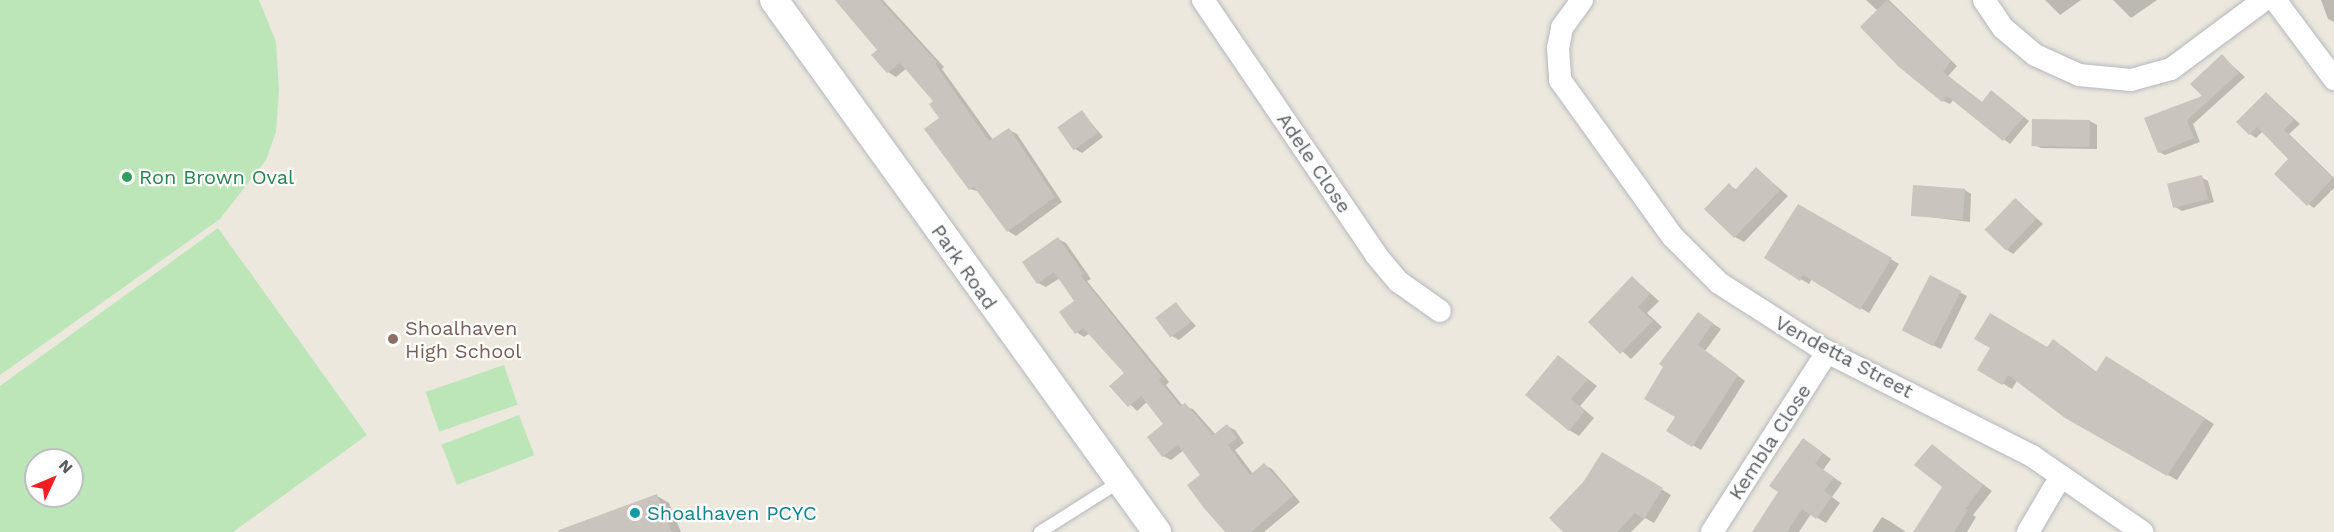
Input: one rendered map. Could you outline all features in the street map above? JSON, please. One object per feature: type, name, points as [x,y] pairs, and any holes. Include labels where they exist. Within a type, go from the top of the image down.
[{"type":"street","name":"Park Road","points":[[774,0],[1157,532]]},
{"type":"street","name":"Adele Close","points":[[1203,0],[1376,255],[1399,282],[1440,311]]},
{"type":"street","name":"Vendetta Street","points":[[1582,0],[1562,28],[1558,48],[1560,80],[1673,237],[1719,283],[1827,352],[2032,456],[2142,532]]},
{"type":"street","points":[[1983,0],[2003,28],[2035,55],[2079,75],[2131,80],[2171,69],[2264,0]]},
{"type":"street","points":[[2275,0],[2334,79]]},
{"type":"street","name":"Kembla Close","points":[[1712,532],[1827,352]]},
{"type":"street","points":[[2028,532],[2061,476]]},
{"type":"lane","points":[[1040,532],[1119,482]]},
{"type":"green space","name":"Ron Brown Oval","points":[[0,0],[259,0],[276,42],[279,90],[276,132],[266,160],[220,219],[0,375]]},
{"type":"green space","points":[[218,228],[367,435],[233,532],[0,532],[0,386]]},
{"type":"green space","points":[[504,365],[518,405],[439,432],[426,392]]},
{"type":"green space","points":[[519,415],[534,455],[457,485],[442,445]]},
{"type":"building","points":[[835,0],[880,0],[937,62],[935,64],[989,141],[1009,128],[1055,197],[1007,232],[974,187],[969,190],[924,129],[939,118],[929,104],[933,101],[900,63],[887,73],[871,55],[877,50]]},
{"type":"building","points":[[1887,0],[1951,61],[1943,72],[1982,102],[1991,90],[2024,117],[2003,141],[1947,96],[1942,102],[1899,67],[1860,27]]},
{"type":"building","points":[[2222,54],[2239,73],[2187,120],[2194,138],[2158,153],[2144,118],[2202,96],[2190,84]]},
{"type":"building","points":[[2266,92],[2294,120],[2284,130],[2333,178],[2307,206],[2274,174],[2288,159],[2257,127],[2249,135],[2236,122]]},
{"type":"building","points":[[1082,110],[1098,133],[1073,150],[1057,127]]},
{"type":"building","points":[[2032,119],[2090,120],[2090,147],[2032,146]]},
{"type":"building","points":[[1756,167],[1780,190],[1734,238],[1704,209],[1729,183],[1735,190]]},
{"type":"building","points":[[2202,175],[2208,199],[2173,208],[2167,184]]},
{"type":"building","points":[[1913,185],[1965,189],[1963,220],[1911,216]]},
{"type":"building","points":[[2015,198],[2037,219],[2006,250],[1984,230]]},
{"type":"building","points":[[1798,204],[1892,258],[1860,310],[1803,275],[1800,281],[1764,258]]},
{"type":"building","points":[[1058,237],[1084,274],[1081,276],[1162,377],[1159,380],[1180,406],[1185,403],[1213,435],[1227,424],[1237,438],[1228,445],[1250,475],[1264,463],[1293,496],[1251,532],[1225,532],[1203,507],[1187,485],[1200,475],[1178,445],[1162,457],[1147,437],[1163,424],[1141,396],[1128,407],[1109,386],[1124,373],[1083,328],[1075,334],[1059,312],[1074,301],[1054,272],[1037,284],[1022,262]]},
{"type":"building","points":[[1930,275],[1961,291],[1933,346],[1902,330]]},
{"type":"building","points":[[1632,276],[1650,294],[1638,307],[1653,321],[1620,354],[1588,322]]},
{"type":"building","points":[[1176,302],[1191,322],[1170,338],[1155,318]]},
{"type":"building","points":[[1698,312],[1713,323],[1698,345],[1738,375],[1692,447],[1666,431],[1675,417],[1644,399],[1663,367],[1659,364]]},
{"type":"building","points":[[1990,313],[2047,347],[2053,339],[2096,372],[2106,356],[2205,418],[2167,476],[2065,418],[2008,375],[2002,385],[1977,370],[1990,348],[1974,339]]},
{"type":"building","points":[[1558,355],[1588,379],[1571,399],[1585,411],[1569,431],[1525,395]]},
{"type":"building","points":[[1803,438],[1823,453],[1815,464],[1834,477],[1824,491],[1832,496],[1816,519],[1802,509],[1787,532],[1752,532],[1778,492],[1769,486]]},
{"type":"building","points":[[1932,444],[1983,485],[1965,509],[1968,510],[1954,532],[1913,532],[1942,487],[1914,465]]},
{"type":"building","points":[[1602,452],[1663,488],[1644,519],[1635,513],[1617,532],[1563,532],[1549,518],[1584,481]]},
{"type":"building","name":"Shoalhaven PCYC","points":[[657,494],[672,532],[559,532],[559,530]]},
{"type":"place","name":"Ron Brown Oval","points":[[127,177]]},
{"type":"place","name":"Shoalhaven High School","points":[[393,339]]},
{"type":"place","name":"Shoalhaven PCYC","points":[[635,513]]}]
